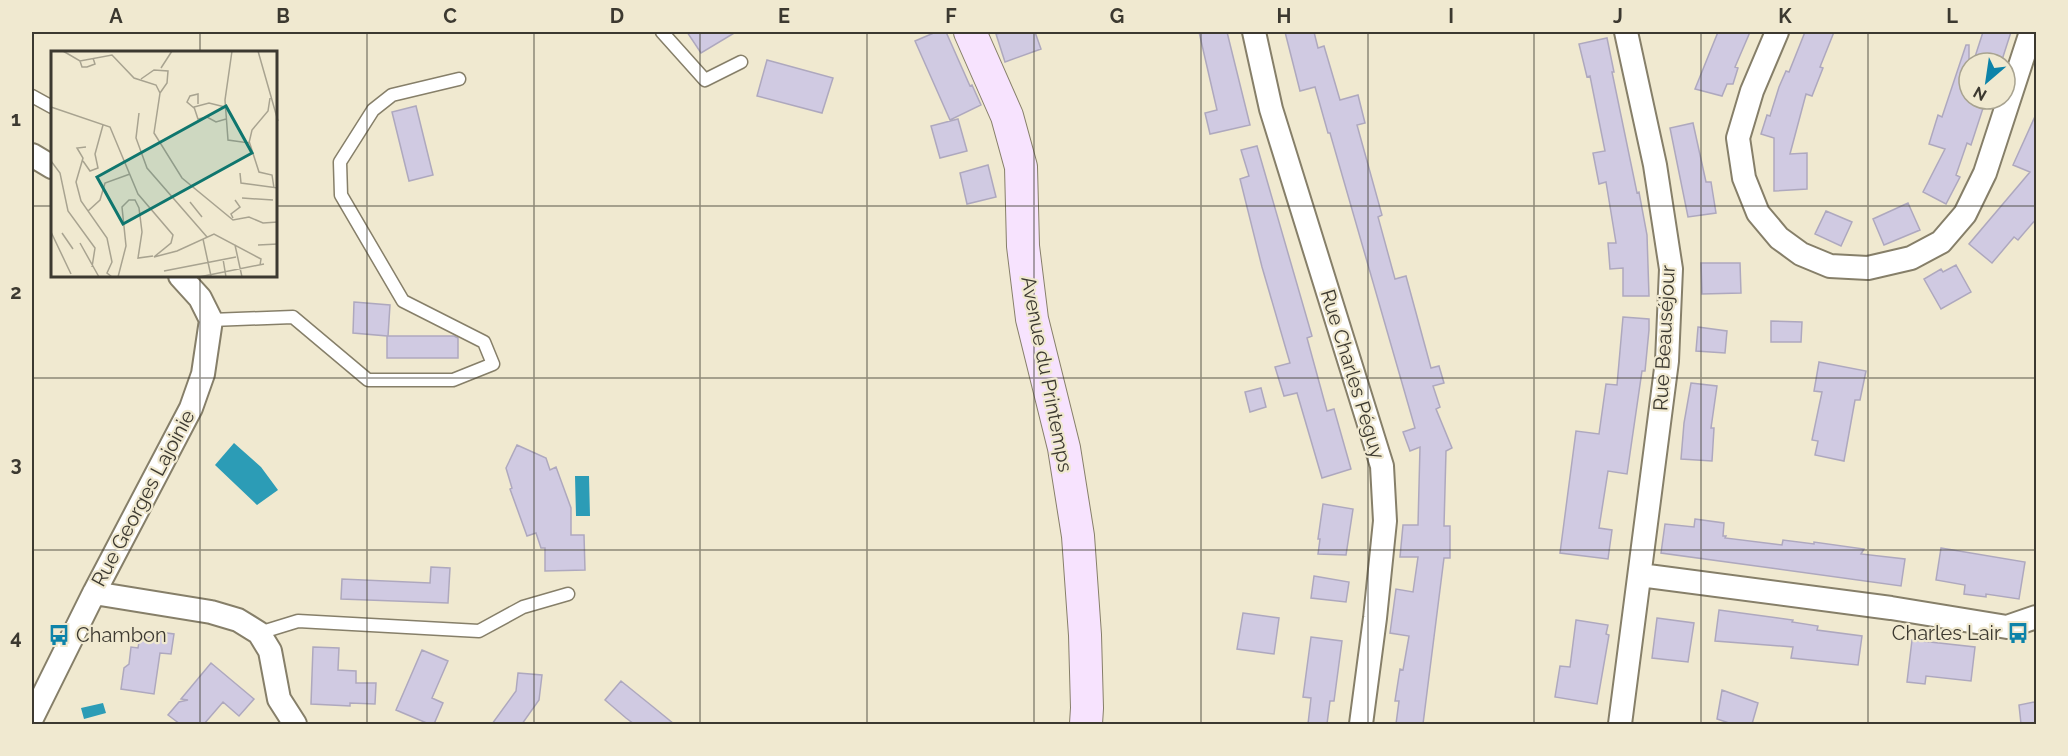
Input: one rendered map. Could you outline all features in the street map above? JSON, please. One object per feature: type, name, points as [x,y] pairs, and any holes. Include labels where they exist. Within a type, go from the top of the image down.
[{"type":"street","name":"Avenue du Printemps","points":[[970,32],[1007,116],[1021,167],[1023,246],[1032,318],[1064,448],[1078,536],[1085,634],[1088,708],[1086,724]]},
{"type":"street","name":"Rue Charles Péguy","points":[[1254,32],[1270,109],[1382,466],[1385,521],[1361,724]]},
{"type":"street","name":"Rue Beauséjour","points":[[1620,724],[1667,361],[1671,269],[1655,165],[1626,32]]},
{"type":"street","points":[[1777,32],[1752,91],[1738,138],[1744,178],[1758,213],[1779,238],[1801,254],[1830,266],[1868,268],[1911,258],[1941,242],[1965,214],[1984,173],[2031,32]]},
{"type":"street","points":[[32,154],[51,166]]},
{"type":"street","points":[[182,278],[200,298],[211,320]]},
{"type":"street","name":"Rue Georges Lajoinie","points":[[32,718],[93,593],[191,408],[203,374],[211,320]]},
{"type":"street","points":[[1640,575],[1891,608],[2007,627],[2037,617]]},
{"type":"street","points":[[93,593],[212,612],[238,620],[259,633],[270,651],[279,699],[295,724]]},
{"type":"lane","points":[[662,32],[705,80],[741,62]]},
{"type":"lane","points":[[211,320],[293,317],[368,380],[453,380],[494,364],[484,342],[403,301],[341,195],[340,162],[373,110],[392,95],[459,79]]},
{"type":"lane","points":[[32,96],[51,106]]},
{"type":"lane","points":[[259,633],[298,621],[478,631],[523,607],[568,594]]},
{"type":"water","points":[[234,443],[261,467],[278,490],[257,505],[215,465]]},
{"type":"water","points":[[575,476],[589,476],[590,516],[576,516]]},
{"type":"water","points":[[103,703],[106,713],[84,719],[81,708]]},
{"type":"building","points":[[687,32],[736,32],[701,53]]},
{"type":"building","points":[[936,32],[946,32],[981,105],[950,120],[915,41]]},
{"type":"building","points":[[1035,32],[1041,49],[1005,62],[996,34]]},
{"type":"building","points":[[1199,32],[1227,32],[1250,125],[1210,134],[1205,113],[1217,110]]},
{"type":"building","points":[[1285,32],[1314,32],[1318,48],[1324,46],[1340,100],[1358,95],[1365,123],[1357,125],[1382,215],[1378,217],[1395,279],[1406,276],[1431,368],[1439,366],[1444,383],[1433,386],[1440,407],[1436,409],[1452,448],[1446,451],[1444,526],[1450,526],[1450,558],[1444,558],[1423,724],[1396,724],[1399,701],[1395,701],[1400,669],[1403,670],[1409,636],[1390,633],[1396,589],[1413,592],[1418,557],[1400,557],[1403,525],[1418,525],[1420,447],[1410,451],[1403,432],[1415,428],[1330,133],[1328,133],[1315,87],[1300,91]]},
{"type":"building","points":[[1718,32],[1750,32],[1735,67],[1738,68],[1733,84],[1727,84],[1722,96],[1695,89]]},
{"type":"building","points":[[1805,32],[1834,32],[1820,67],[1823,68],[1812,96],[1806,94],[1790,154],[1807,153],[1807,189],[1774,191],[1774,138],[1761,134],[1767,115],[1770,116],[1779,87],[1786,71],[1789,72]]},
{"type":"building","points":[[1983,32],[2011,32],[2005,51],[1977,51]]},
{"type":"building","points":[[1607,38],[1614,72],[1612,72],[1647,235],[1649,296],[1623,296],[1623,268],[1610,269],[1608,243],[1616,243],[1606,182],[1599,184],[1593,153],[1605,151],[1590,76],[1587,77],[1579,44]]},
{"type":"building","points":[[1966,45],[1969,45],[1969,51],[1964,51]]},
{"type":"building","points":[[767,60],[833,78],[822,113],[757,96]]},
{"type":"building","points":[[1957,72],[1957,111],[1982,111],[1971,145],[1967,143],[1956,175],[1960,177],[1946,204],[1923,192],[1945,149],[1929,144],[1938,115],[1942,117]]},
{"type":"building","points":[[416,106],[433,175],[409,181],[392,112]]},
{"type":"building","points":[[2037,112],[2037,218],[2018,240],[2014,237],[1992,263],[1969,244],[2030,172],[2013,165]]},
{"type":"building","points":[[958,119],[967,151],[940,158],[931,126]]},
{"type":"building","points":[[1693,123],[1706,182],[1711,182],[1716,213],[1688,217],[1670,128]]},
{"type":"building","points":[[1257,146],[1312,336],[1307,338],[1327,411],[1334,409],[1351,469],[1322,478],[1297,393],[1284,396],[1275,367],[1290,363],[1262,267],[1240,179],[1249,176],[1241,150]]},
{"type":"building","points":[[988,165],[996,197],[967,204],[960,173]]},
{"type":"building","points":[[1908,203],[1920,230],[1884,245],[1873,219]]},
{"type":"building","points":[[1826,211],[1852,222],[1841,246],[1815,234]]},
{"type":"building","points":[[1701,263],[1740,263],[1741,293],[1702,294]]},
{"type":"building","points":[[1956,265],[1971,292],[1941,309],[1924,279],[1941,269],[1943,272]]},
{"type":"building","points":[[354,302],[390,305],[388,336],[454,336],[458,338],[458,358],[387,358],[387,336],[353,333]]},
{"type":"building","points":[[1623,317],[1649,319],[1649,330],[1645,371],[1642,371],[1627,474],[1608,471],[1599,528],[1612,530],[1608,559],[1560,553],[1576,431],[1599,434],[1606,384],[1617,385]]},
{"type":"building","points":[[1771,321],[1802,322],[1801,342],[1771,342]]},
{"type":"building","points":[[1698,327],[1727,331],[1725,353],[1696,351]]},
{"type":"building","points":[[1819,362],[1866,371],[1860,400],[1855,400],[1844,461],[1815,455],[1818,441],[1812,440],[1822,392],[1814,391]]},
{"type":"building","points":[[1691,383],[1717,386],[1711,428],[1714,428],[1712,461],[1681,459]]},
{"type":"building","points":[[1261,388],[1266,407],[1250,412],[1245,392]]},
{"type":"building","points":[[517,445],[546,458],[550,470],[556,467],[571,508],[571,535],[584,535],[585,570],[545,571],[545,548],[541,548],[536,533],[527,536],[510,489],[512,488],[506,468]]},
{"type":"building","points":[[1323,504],[1353,509],[1346,555],[1318,554]]},
{"type":"building","points":[[1695,519],[1724,523],[1723,536],[1726,536],[1725,538],[1782,545],[1783,540],[1814,544],[1814,542],[1864,549],[1861,554],[1905,559],[1901,586],[1661,553],[1665,524],[1694,527]]},
{"type":"building","points":[[1941,548],[2025,562],[2019,599],[1986,594],[1986,597],[1964,594],[1965,585],[1936,580]]},
{"type":"building","points":[[431,567],[450,568],[448,603],[341,599],[342,579],[430,583]]},
{"type":"building","points":[[1314,576],[1349,582],[1346,602],[1311,598]]},
{"type":"building","points":[[1719,610],[1793,620],[1792,622],[1818,626],[1817,630],[1862,636],[1858,665],[1791,658],[1793,647],[1715,641]]},
{"type":"building","points":[[1243,613],[1279,618],[1274,654],[1237,649]]},
{"type":"building","points":[[1657,618],[1694,623],[1688,662],[1652,658]]},
{"type":"building","points":[[1576,620],[1608,625],[1606,634],[1609,635],[1597,704],[1555,697],[1560,666],[1570,667]]},
{"type":"building","points":[[152,631],[174,634],[171,654],[160,653],[154,694],[121,689],[124,668],[129,664],[131,647],[138,648],[140,636],[151,638]]},
{"type":"building","points":[[1311,637],[1342,641],[1334,701],[1330,701],[1327,724],[1308,724],[1311,698],[1303,697]]},
{"type":"building","points":[[1912,640],[1975,647],[1971,681],[1926,676],[1925,684],[1907,682]]},
{"type":"building","points":[[313,647],[339,648],[338,670],[356,671],[356,683],[376,683],[375,704],[350,703],[350,706],[311,704]]},
{"type":"building","points":[[422,650],[448,661],[432,698],[443,703],[434,724],[396,710]]},
{"type":"building","points":[[211,663],[254,699],[239,716],[223,702],[204,724],[180,724],[168,715],[179,702],[188,700],[181,699]]},
{"type":"building","points":[[518,673],[542,675],[539,700],[522,724],[492,724],[516,691]]},
{"type":"building","points":[[621,681],[674,724],[634,724],[626,718],[605,700]]},
{"type":"building","points":[[1722,690],[1758,703],[1752,724],[1732,724],[1717,719]]},
{"type":"building","points":[[2034,702],[2037,706],[2037,724],[2021,724],[2019,705]]},
{"type":"place","name":"Charles Lair","points":[[2018,633]]},
{"type":"place","name":"Chambon","points":[[59,635]]}]
